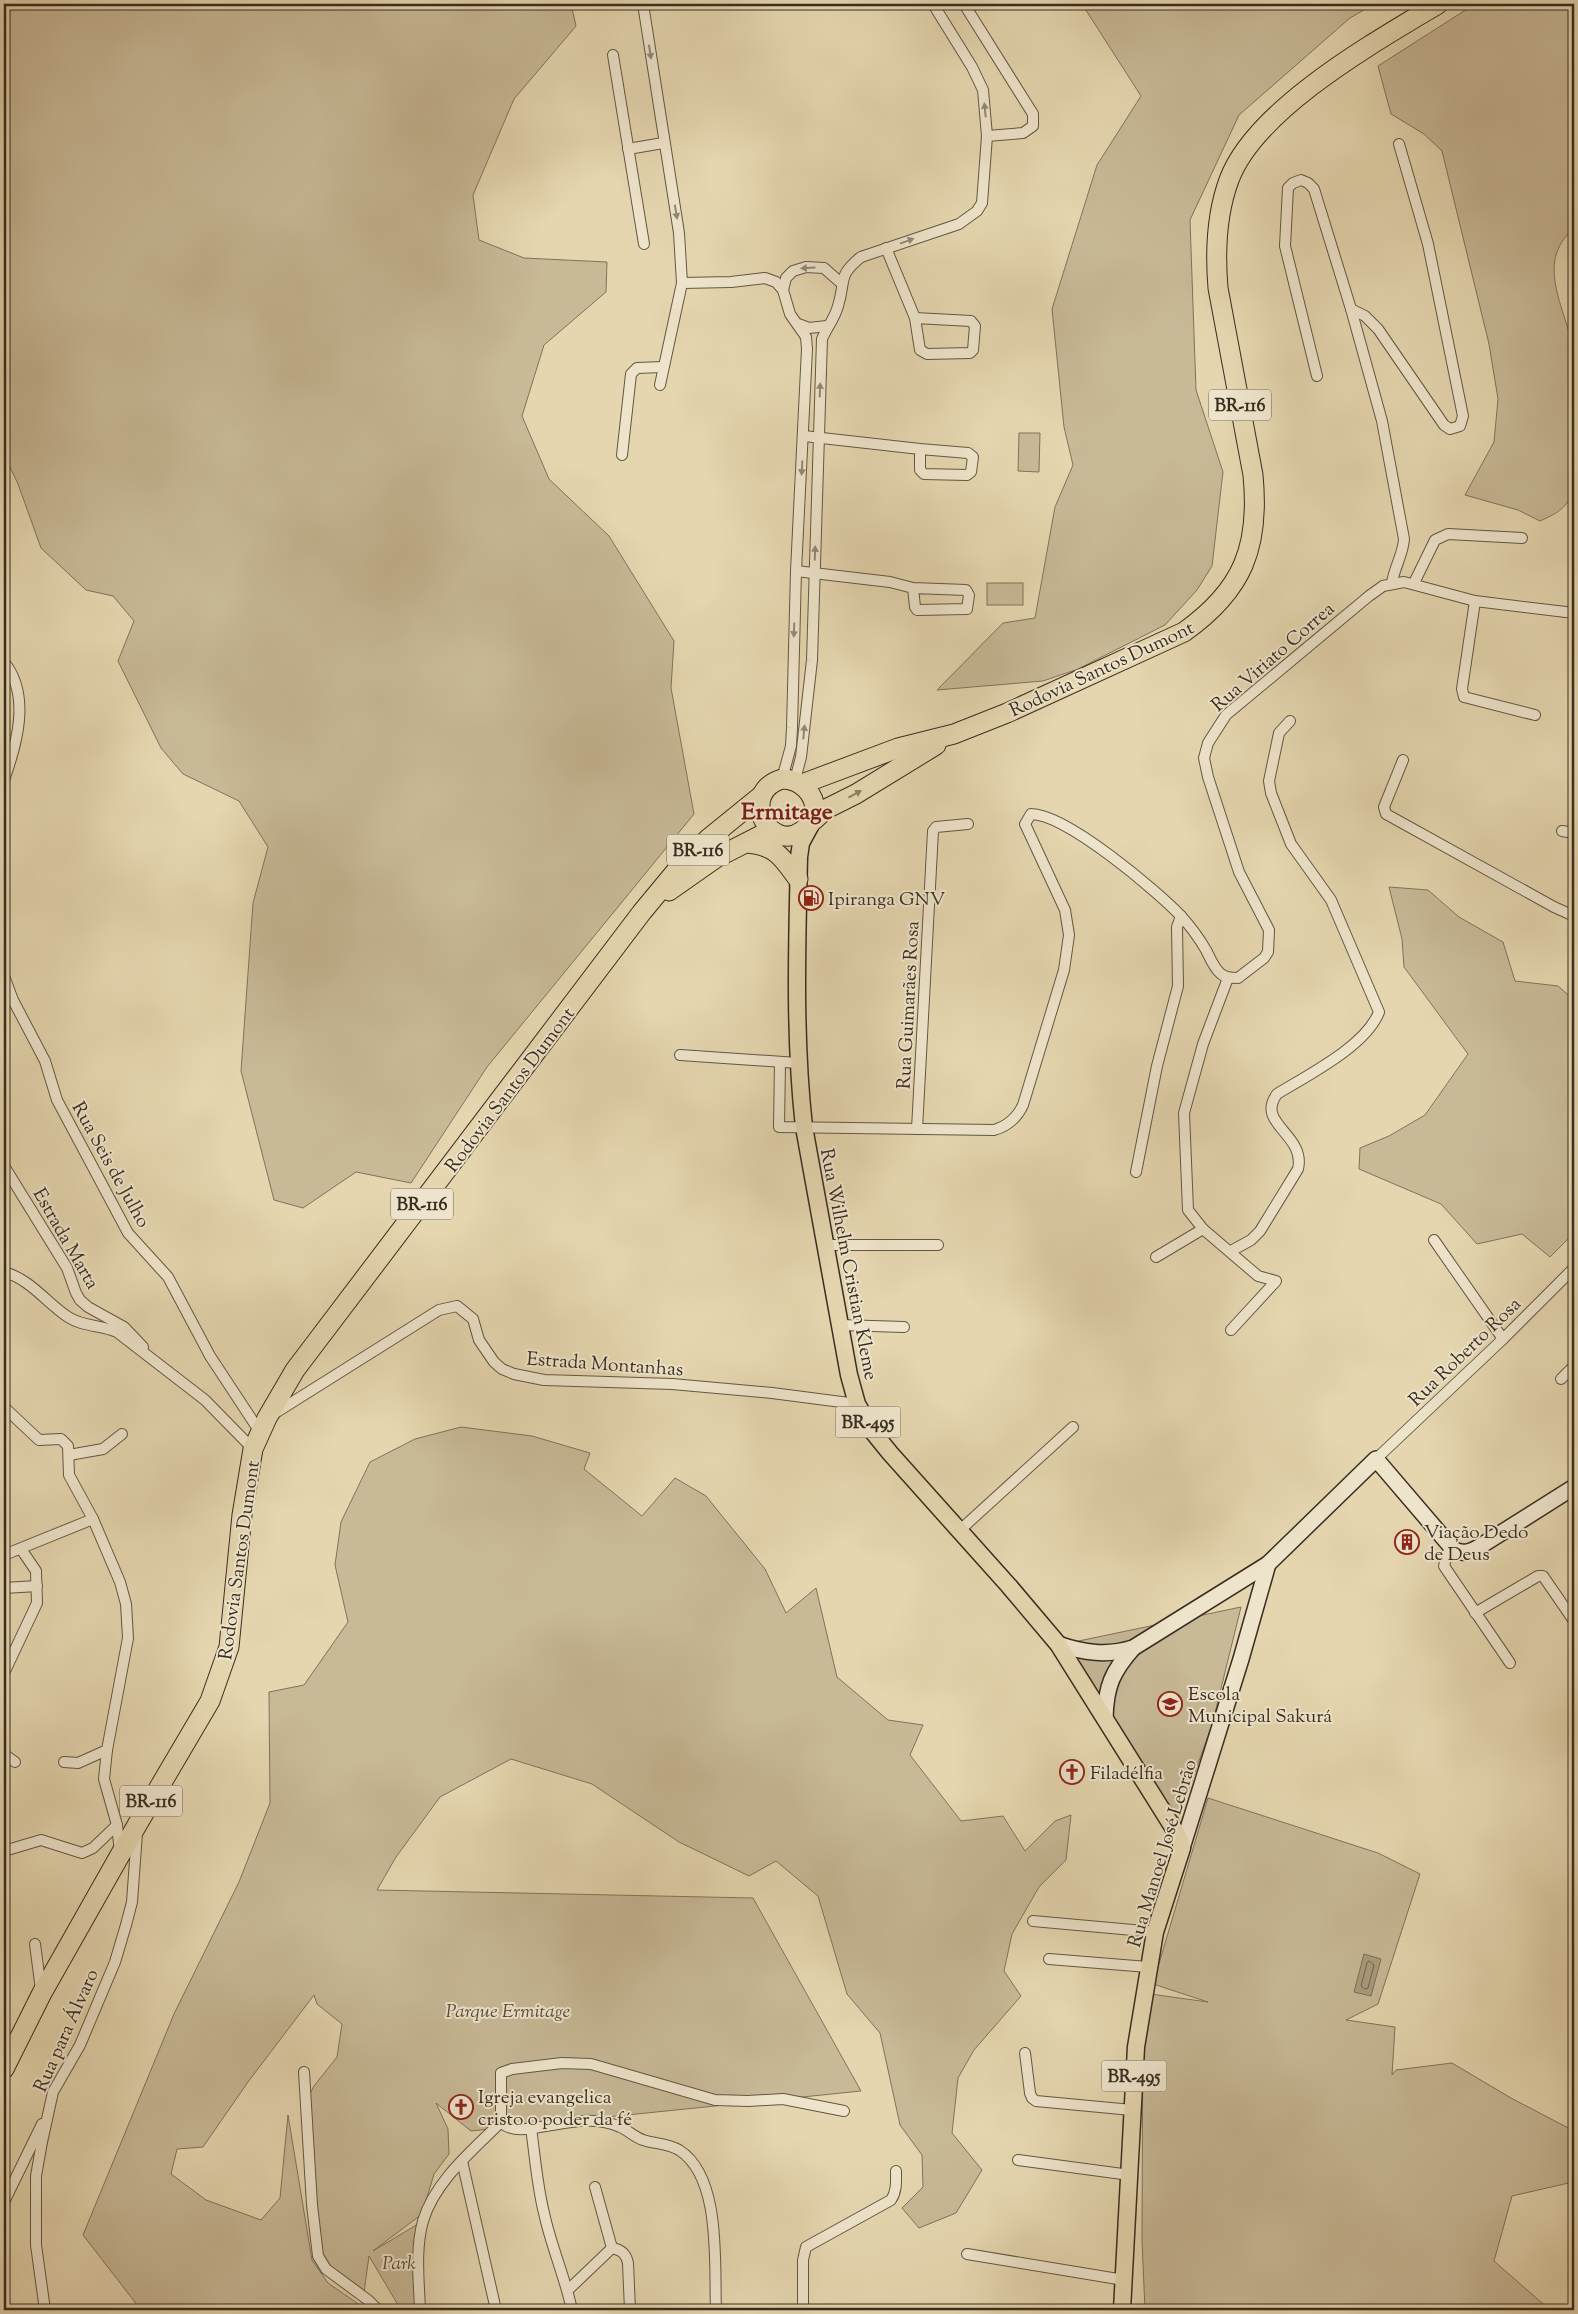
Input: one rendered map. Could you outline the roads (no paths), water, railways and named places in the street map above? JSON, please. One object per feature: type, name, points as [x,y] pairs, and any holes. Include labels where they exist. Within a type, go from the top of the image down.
[{"type":"highway","name":"Rodovia Santos Dumont","points":[[954,734],[1007,713],[1184,632],[1201,621],[1220,602],[1236,580],[1246,562],[1255,499],[1253,475],[1218,288],[1216,263],[1221,205],[1229,178],[1243,153],[1291,101],[1356,54],[1438,4]]},
{"type":"highway","name":"BR-116","points":[[642,912],[676,871],[708,839],[761,796],[773,782],[793,781],[898,748],[954,734]]},
{"type":"highway","name":"BR-116","points":[[642,912],[716,858],[748,842],[774,832],[784,836],[797,834],[826,809],[856,794],[954,734]]},
{"type":"highway","points":[[793,781],[813,799],[814,820]]},
{"type":"highway","points":[[761,796],[759,807],[766,825],[774,832]]},
{"type":"highway","points":[[748,842],[774,850],[798,879]]},
{"type":"highway","name":"Rodovia Santos Dumont","points":[[4,2069],[42,1993],[120,1858],[137,1824],[210,1701],[229,1647],[242,1515],[260,1433],[295,1370],[441,1180],[642,912]]},
{"type":"main road","name":"BR-495","points":[[798,879],[801,843],[814,820]]},
{"type":"main road","name":"BR-495","points":[[774,832],[798,879]]},
{"type":"main road","name":"Rua Wilhelm Cristian Kleme","points":[[798,879],[796,945],[798,1062],[804,1128],[845,1357],[857,1404],[873,1432],[890,1453],[1058,1644],[1179,1837],[1182,1848]]},
{"type":"main road","name":"Rua Manoel José Lebrão","points":[[1122,2310],[1136,2047],[1155,1932],[1182,1848]]},
{"type":"street","points":[[643,4],[663,143],[679,233],[682,283],[660,385]]},
{"type":"street","points":[[793,781],[801,757],[812,660],[822,338],[838,306],[841,282],[850,266],[860,257],[959,224],[977,211],[984,194],[988,136],[983,90],[972,67],[933,4]]},
{"type":"street","points":[[964,4],[1033,114],[1033,126],[1023,133],[988,136]]},
{"type":"street","points":[[613,55],[644,244]]},
{"type":"street","points":[[628,149],[663,143]]},
{"type":"street","points":[[1351,309],[1365,316],[1378,329],[1444,425],[1450,429],[1460,426],[1463,416],[1428,244],[1399,144]]},
{"type":"street","points":[[1317,376],[1285,246],[1287,191],[1290,185],[1296,181],[1305,181],[1314,189],[1351,309],[1382,421],[1404,539],[1403,553],[1393,573],[1392,583]]},
{"type":"street","points":[[886,248],[915,318],[918,347],[923,353],[970,353],[973,350],[975,326],[971,320],[915,318]]},
{"type":"street","points":[[783,290],[786,278],[793,271],[806,267],[824,268],[841,282]]},
{"type":"street","points":[[682,283],[731,282],[765,278],[776,282],[783,290],[790,314],[806,336],[808,349],[796,571],[791,746],[793,781]]},
{"type":"street","points":[[798,324],[809,328],[827,326]]},
{"type":"street","points":[[622,455],[631,374],[637,368],[663,367]]},
{"type":"street","points":[[804,436],[920,450],[968,453],[973,457],[972,472],[967,475],[924,474],[920,470],[920,450]]},
{"type":"street","points":[[1414,583],[1435,540],[1441,536],[1448,534],[1522,538]]},
{"type":"street","points":[[796,571],[890,582],[913,588],[966,590],[968,595],[967,608],[917,610],[913,588]]},
{"type":"street","name":"Rua Viriato Correa","points":[[1228,978],[1238,978],[1264,958],[1268,952],[1269,930],[1239,872],[1204,758],[1208,743],[1226,715],[1369,596],[1392,583],[1414,583],[1475,601],[1574,613]]},
{"type":"street","points":[[1475,601],[1462,689],[1464,697],[1535,715]]},
{"type":"street","points":[[4,662],[11,671],[17,686],[20,712],[10,762],[4,780]]},
{"type":"street","points":[[1231,1252],[1251,1240],[1260,1231],[1298,1169],[1300,1159],[1297,1148],[1277,1124],[1272,1114],[1274,1098],[1277,1094],[1342,1055],[1376,1020],[1379,1012],[1331,900],[1291,844],[1271,793],[1269,782],[1279,733],[1290,721]]},
{"type":"street","points":[[1403,760],[1384,807],[1386,814],[1554,907],[1574,916]]},
{"type":"street","points":[[780,1063],[778,1126],[804,1128],[994,1130],[1011,1122],[1023,1105],[1064,970],[1069,935],[1065,910],[1026,824],[1031,814],[1040,814],[1070,828],[1128,868],[1181,916],[1198,938],[1215,968],[1228,978],[1203,1044],[1184,1113],[1188,1210],[1203,1229],[1258,1276],[1276,1281],[1231,1330]]},
{"type":"street","name":"Rua Guimarães Rosa","points":[[918,1128],[934,831],[936,827],[968,824]]},
{"type":"street","points":[[1562,831],[1574,833]]},
{"type":"street","points":[[1136,1172],[1157,1066],[1178,986],[1177,927],[1181,916]]},
{"type":"street","name":"Rua Seis de Julho","points":[[4,976],[12,1000],[45,1060],[57,1100],[128,1233],[168,1277],[210,1356],[260,1433]]},
{"type":"street","points":[[680,1055],[780,1063],[798,1062]]},
{"type":"street","name":"Estrada Marta","points":[[4,1166],[67,1268],[80,1300],[88,1307],[124,1327],[153,1359]]},
{"type":"street","points":[[1156,1257],[1203,1229]]},
{"type":"street","points":[[1434,1240],[1503,1339]]},
{"type":"street","points":[[826,1245],[938,1245]]},
{"type":"street","name":"Rua Roberto Rosa","points":[[1376,1459],[1503,1339],[1574,1268]]},
{"type":"street","points":[[4,1272],[29,1285],[68,1318],[76,1322],[107,1328],[117,1332],[205,1400],[260,1433]]},
{"type":"street","name":"Estrada Montanhas","points":[[260,1433],[438,1310],[457,1306],[473,1319],[478,1340],[494,1362],[502,1369],[514,1374],[544,1380],[682,1385],[772,1393],[857,1404]]},
{"type":"street","points":[[840,1324],[904,1327]]},
{"type":"street","points":[[1561,1379],[1574,1366]]},
{"type":"street","points":[[4,1407],[38,1440],[62,1439],[68,1446],[67,1464],[69,1475],[93,1519],[120,1582],[126,1604],[128,1620],[122,1674],[107,1750],[104,1779],[117,1824],[120,1858]]},
{"type":"street","points":[[959,1531],[1072,1427]]},
{"type":"street","points":[[68,1455],[103,1449],[122,1434]]},
{"type":"street","points":[[1376,1459],[1453,1549],[1458,1552],[1465,1552],[1479,1547],[1573,1491]]},
{"type":"street","name":"Rua Manoel José Lebrão","points":[[1182,1848],[1241,1659],[1268,1564],[1376,1459]]},
{"type":"street","points":[[4,1555],[93,1519]]},
{"type":"street","points":[[5,1671],[36,1603],[36,1571],[21,1549]]},
{"type":"street","points":[[1453,1549],[1447,1554],[1444,1566],[1510,1663]]},
{"type":"street","points":[[1058,1644],[1089,1652],[1112,1654],[1133,1648],[1268,1564]]},
{"type":"street","points":[[1476,1613],[1538,1576],[1543,1576],[1574,1620]]},
{"type":"street","points":[[4,1588],[37,1586]]},
{"type":"street","points":[[1104,1718],[1106,1695],[1114,1672],[1133,1648]]},
{"type":"street","points":[[64,1762],[78,1763],[107,1750]]},
{"type":"street","points":[[4,1754],[15,1762]]},
{"type":"street","points":[[4,1851],[40,1840],[82,1853],[93,1848],[117,1824]]},
{"type":"street","name":"Rua para Álvaro","points":[[44,2310],[36,2245],[36,2176],[53,2092],[80,2046],[118,1952],[132,1902],[137,1824]]},
{"type":"street","points":[[1033,1921],[1155,1932]]},
{"type":"street","points":[[34,1944],[42,1993]]},
{"type":"street","points":[[1049,1959],[1148,1967]]},
{"type":"street","points":[[1025,2053],[1030,2093],[1036,2101],[1132,2110]]},
{"type":"street","points":[[716,2310],[712,2218],[706,2189],[693,2161],[671,2146],[644,2141],[621,2127],[606,2122],[574,2121],[531,2128],[509,2128],[502,2122],[499,2084],[501,2073],[512,2069],[562,2063],[591,2064],[607,2067],[716,2100],[783,2099],[844,2111]]},
{"type":"street","points":[[304,2072],[311,2195],[318,2256],[321,2263],[332,2275],[368,2300],[378,2310]]},
{"type":"street","points":[[4,2202],[48,2114]]},
{"type":"street","points":[[420,2310],[418,2247],[423,2221],[434,2196],[462,2161],[502,2122]]},
{"type":"street","points":[[531,2128],[543,2212],[568,2290],[572,2310]]},
{"type":"street","points":[[1018,2160],[1130,2175]]},
{"type":"street","points":[[462,2161],[496,2310]]},
{"type":"street","points":[[803,2310],[803,2260],[806,2247],[891,2200],[895,2194],[896,2171]]},
{"type":"street","points":[[595,2187],[612,2248]]},
{"type":"street","points":[[568,2290],[612,2248]]},
{"type":"street","points":[[612,2248],[619,2250],[626,2256],[630,2310]]},
{"type":"street","points":[[967,2254],[1124,2280]]},
{"type":"water","points":[[1364,1954],[1381,1959],[1371,1996],[1354,1992]]},
{"type":"place","name":"Ipiranga GNV","points":[[811,898]]},
{"type":"place","name":"Viação Dedo de Deus","points":[[1407,1542]]},
{"type":"place","name":"Escola Municipal Sakurá","points":[[1170,1704]]},
{"type":"place","name":"Filadélfia","points":[[1072,1772]]},
{"type":"place","name":"Igreja evangelica cristo o poder da fé","points":[[461,2107]]},
{"type":"district","name":"Ermitage","points":[[787,811]]},
{"type":"park label","name":"Parque Ermitage","points":[[508,2010]]},
{"type":"park label","name":"Park","points":[[399,2262]]}]
